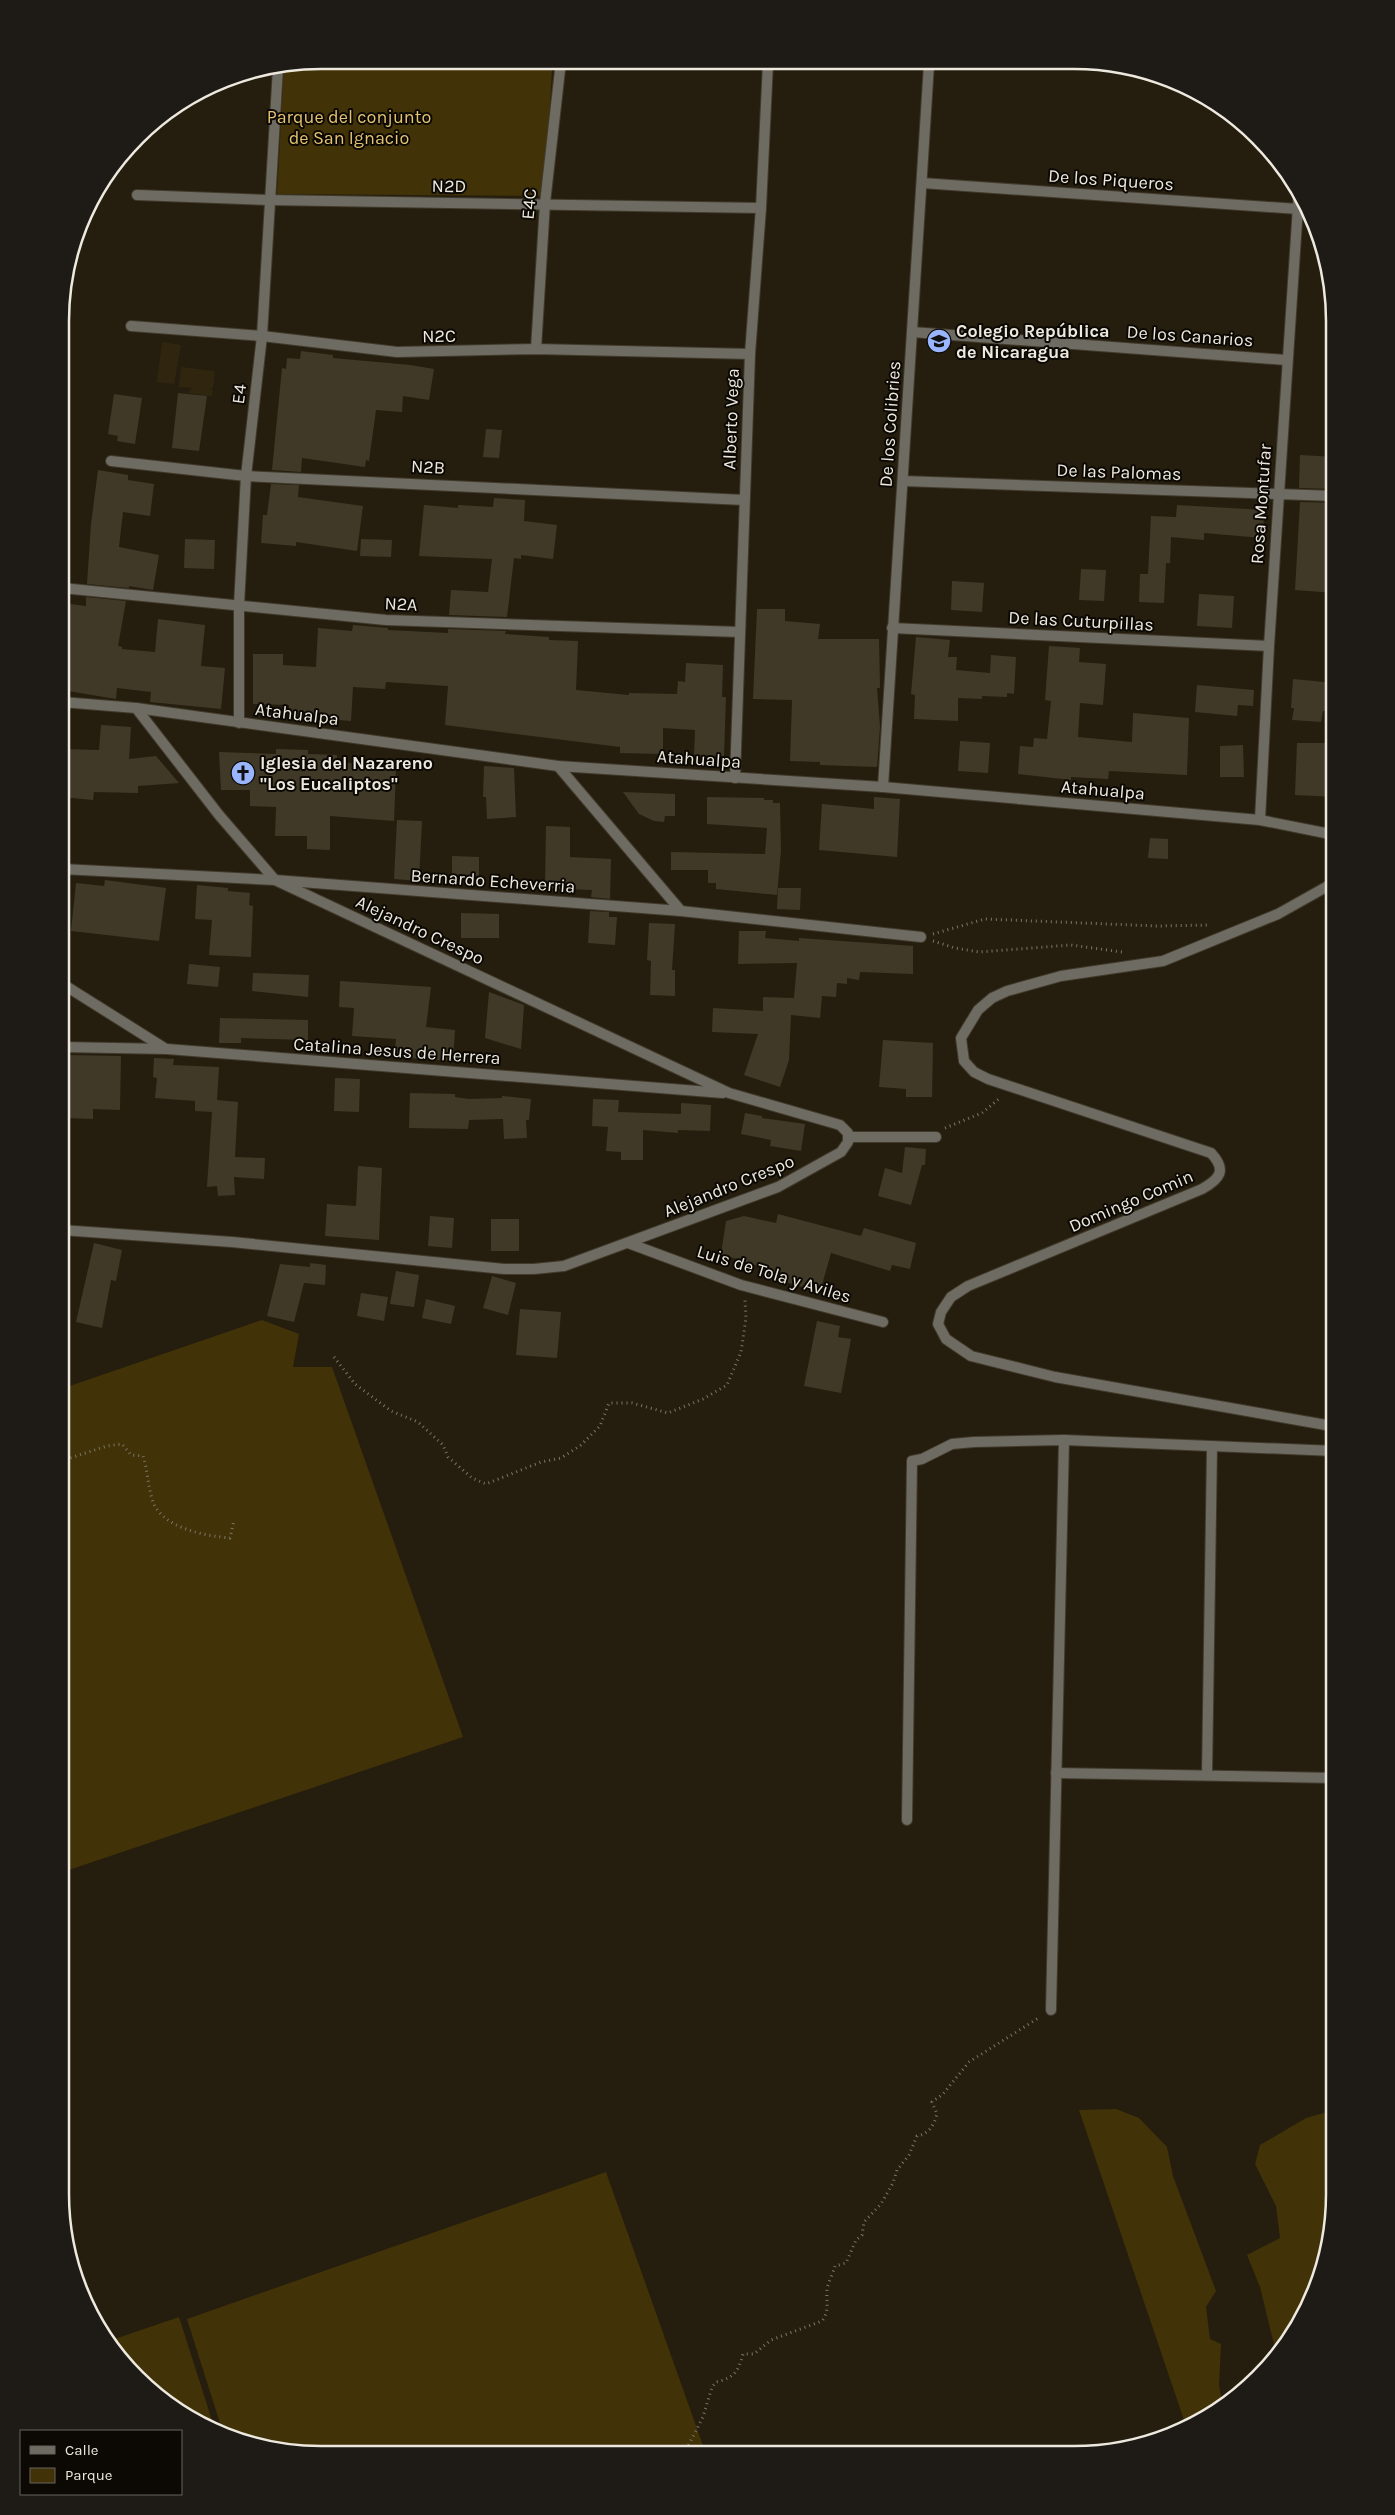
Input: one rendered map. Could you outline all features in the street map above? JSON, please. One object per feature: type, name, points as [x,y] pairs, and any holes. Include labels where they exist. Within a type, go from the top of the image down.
[{"type":"street","name":"E4C","points":[[536,349],[545,203],[560,69]]},
{"type":"street","name":"Alberto Vega","points":[[735,778],[750,354],[761,208],[768,69]]},
{"type":"street","name":"De los Colibries","points":[[883,787],[929,69]]},
{"type":"street","name":"E4","points":[[239,723],[239,605],[246,476],[262,336],[278,73]]},
{"type":"street","name":"De los Piqueros","points":[[922,183],[1298,209]]},
{"type":"street","name":"N2D","points":[[137,195],[269,200],[761,208]]},
{"type":"street","name":"Rosa Montufar","points":[[1260,820],[1268,646],[1286,360],[1298,205]]},
{"type":"street","name":"N2C","points":[[131,326],[262,336],[397,352],[536,349],[750,354]]},
{"type":"street","name":"De los Canarios","points":[[912,332],[1286,360]]},
{"type":"street","name":"N2B","points":[[111,461],[246,476],[744,500]]},
{"type":"street","name":"De las Palomas","points":[[903,481],[1326,496]]},
{"type":"street","name":"N2A","points":[[69,589],[386,620],[740,632]]},
{"type":"street","name":"De las Cuturpillas","points":[[892,628],[1268,646]]},
{"type":"street","name":"Atahualpa","points":[[69,703],[136,708],[558,766],[883,787],[1260,820],[1326,833]]},
{"type":"street","name":"Alejandro Crespo","points":[[69,1231],[232,1242],[504,1269],[564,1266],[778,1188],[841,1152],[846,1147],[849,1137],[846,1129],[840,1125],[729,1093],[275,880],[219,815],[136,708]]},
{"type":"street","points":[[558,766],[681,911]]},
{"type":"street","name":"Bernardo Echeverria","points":[[69,869],[275,880],[681,911],[921,936]]},
{"type":"street","name":"Domingo Comin","points":[[1326,887],[1278,914],[1163,960],[1061,976],[1007,991],[992,998],[978,1010],[968,1023],[961,1038],[961,1050],[964,1061],[974,1072],[1006,1085],[1210,1153],[1218,1161],[1220,1170],[1216,1181],[1202,1189],[968,1286],[951,1297],[941,1312],[938,1324],[946,1339],[971,1356],[1055,1377],[1326,1425]]},
{"type":"street","points":[[69,988],[167,1049]]},
{"type":"street","name":"Catalina Jesus de Herrera","points":[[69,1046],[167,1049],[729,1093]]},
{"type":"street","points":[[849,1137],[936,1137]]},
{"type":"street","name":"Luis de Tola y Aviles","points":[[628,1243],[741,1285],[883,1322]]},
{"type":"street","points":[[1051,2010],[1064,1440]]},
{"type":"street","points":[[908,1820],[912,1461],[922,1459],[952,1444],[964,1442],[1064,1440],[1326,1451]]},
{"type":"street","points":[[1207,1775],[1212,1446]]},
{"type":"street","points":[[1056,1773],[1326,1778]]},
{"type":"path","points":[[921,936],[959,928],[985,919],[1129,925],[1212,925]]},
{"type":"path","points":[[921,936],[955,948],[979,952],[1071,945],[1115,949],[1124,952]]},
{"type":"path","points":[[936,1137],[943,1130],[982,1113],[996,1103],[1006,1085]]},
{"type":"path","points":[[334,1357],[355,1384],[391,1411],[418,1422],[443,1445],[448,1457],[472,1478],[486,1484],[541,1462],[561,1458],[568,1454],[581,1445],[600,1426],[609,1403],[632,1404],[668,1413],[703,1399],[727,1385],[741,1352],[746,1318],[746,1302],[741,1285]]},
{"type":"path","points":[[69,1458],[107,1446],[122,1444],[131,1455],[143,1456],[153,1502],[164,1517],[196,1532],[230,1538],[234,1520]]},
{"type":"path","points":[[688,2446],[702,2417],[712,2388],[716,2382],[727,2380],[734,2375],[740,2366],[743,2354],[754,2354],[771,2340],[822,2321],[827,2314],[827,2287],[832,2280],[835,2266],[846,2263],[856,2240],[862,2235],[864,2222],[881,2204],[897,2170],[908,2155],[917,2136],[925,2135],[931,2128],[937,2114],[932,2102],[943,2094],[969,2062],[1051,2010]]},
{"type":"shaded area","points":[[162,342],[181,345],[174,384],[157,382]]},
{"type":"shaded area","points":[[181,367],[215,371],[213,388],[210,389],[213,390],[212,396],[188,393],[192,388],[179,387]]},
{"type":"green space","name":"Parque del conjunto de San Ignacio","points":[[304,69],[552,69],[545,196],[277,194],[284,72]]},
{"type":"green space","points":[[262,1320],[299,1334],[293,1367],[332,1367],[463,1737],[69,1870],[69,1386]]},
{"type":"green space","points":[[1116,2109],[1139,2118],[1167,2147],[1173,2176],[1216,2291],[1206,2307],[1210,2339],[1221,2344],[1219,2385],[1221,2399],[1184,2421],[1079,2110]]},
{"type":"green space","points":[[1326,2112],[1326,2211],[1324,2228],[1318,2260],[1307,2291],[1293,2320],[1275,2347],[1260,2287],[1247,2255],[1280,2238],[1276,2206],[1255,2164],[1260,2145],[1306,2118]]},
{"type":"green space","points":[[606,2172],[703,2446],[304,2446],[255,2438],[221,2425],[187,2319]]},
{"type":"green space","points":[[179,2317],[212,2422],[194,2413],[154,2384],[131,2361],[115,2339]]},
{"type":"building","points":[[301,351],[333,355],[333,358],[434,369],[429,400],[403,396],[402,412],[376,410],[369,461],[366,460],[365,467],[302,458],[301,472],[272,470],[282,368],[286,369],[287,358],[300,359]]},
{"type":"building","points":[[178,393],[207,396],[199,451],[172,448]]},
{"type":"building","points":[[114,394],[142,398],[135,444],[117,441],[118,436],[108,434]]},
{"type":"building","points":[[486,429],[502,430],[499,458],[483,457]]},
{"type":"building","points":[[1300,455],[1326,456],[1326,489],[1299,488]]},
{"type":"building","points":[[98,470],[128,475],[128,480],[154,484],[150,516],[123,512],[119,547],[159,555],[153,590],[129,586],[129,588],[87,584],[91,524]]},
{"type":"building","points":[[271,484],[299,485],[298,497],[363,506],[357,551],[296,542],[296,546],[261,543],[263,515],[267,515]]},
{"type":"building","points":[[494,498],[525,500],[524,521],[557,525],[553,559],[521,555],[521,559],[514,558],[507,617],[449,615],[451,590],[488,592],[492,559],[419,556],[424,505],[458,508],[458,505],[493,507]]},
{"type":"building","points":[[1300,502],[1326,503],[1326,592],[1295,590]]},
{"type":"building","points":[[1177,505],[1265,510],[1262,538],[1204,533],[1204,540],[1171,537],[1170,563],[1166,563],[1164,603],[1139,602],[1140,574],[1148,574],[1151,516],[1176,517]]},
{"type":"building","points":[[185,539],[215,540],[214,569],[184,568]]},
{"type":"building","points":[[361,539],[392,540],[391,557],[360,556]]},
{"type":"building","points":[[1081,569],[1106,570],[1104,601],[1079,600]]},
{"type":"building","points":[[952,581],[984,583],[982,612],[951,610]]},
{"type":"building","points":[[1199,594],[1234,596],[1232,628],[1197,626]]},
{"type":"building","points":[[86,597],[126,601],[118,646],[122,647],[122,649],[155,652],[158,619],[205,625],[201,666],[225,668],[221,709],[150,702],[151,692],[117,688],[116,699],[69,691],[69,604],[86,606]]},
{"type":"building","points":[[757,609],[785,609],[785,621],[820,624],[818,639],[879,639],[880,688],[877,688],[880,727],[877,767],[820,765],[820,762],[790,761],[792,700],[753,699]]},
{"type":"building","points":[[353,625],[388,628],[388,630],[448,633],[448,629],[506,631],[505,634],[549,637],[549,640],[578,641],[576,690],[629,695],[629,693],[677,694],[678,681],[685,682],[686,663],[723,665],[722,697],[726,697],[724,756],[694,755],[695,730],[663,728],[663,754],[620,753],[620,747],[445,725],[448,686],[386,682],[385,689],[353,687],[351,721],[289,716],[289,705],[253,704],[253,654],[283,654],[283,665],[316,667],[318,628],[352,631]]},
{"type":"building","points":[[916,637],[950,640],[948,657],[957,657],[956,670],[990,673],[991,655],[1016,657],[1014,694],[1007,693],[1007,697],[982,696],[982,699],[958,698],[958,721],[914,719],[915,695],[911,694]]},
{"type":"building","points":[[1049,646],[1080,648],[1079,662],[1106,664],[1103,705],[1080,703],[1078,737],[1132,742],[1133,713],[1189,718],[1187,775],[1109,771],[1108,779],[1071,777],[1071,780],[1018,774],[1020,746],[1033,747],[1034,738],[1047,739],[1051,701],[1045,700]]},
{"type":"building","points":[[1293,679],[1326,682],[1326,711],[1323,711],[1321,722],[1292,720],[1294,708],[1291,708]]},
{"type":"building","points":[[1197,685],[1254,690],[1253,706],[1238,705],[1237,716],[1195,712]]},
{"type":"building","points":[[101,725],[131,727],[129,759],[156,756],[179,783],[138,786],[138,793],[94,792],[93,800],[69,798],[69,749],[99,750]]},
{"type":"building","points":[[960,741],[990,743],[988,773],[958,771]]},
{"type":"building","points":[[1297,743],[1326,743],[1326,797],[1295,795]]},
{"type":"building","points":[[1243,745],[1244,777],[1220,777],[1220,746]]},
{"type":"building","points":[[276,749],[308,750],[308,754],[337,755],[337,762],[396,767],[394,821],[330,816],[330,850],[307,849],[307,836],[275,836],[276,807],[250,806],[250,790],[221,790],[219,752],[276,754]]},
{"type":"building","points":[[484,766],[514,768],[516,817],[487,819],[486,797],[483,797]]},
{"type":"building","points":[[623,792],[675,794],[675,816],[665,816],[664,822],[654,821],[639,814]]},
{"type":"building","points":[[707,797],[764,798],[764,800],[773,800],[773,803],[780,803],[781,851],[777,895],[716,889],[716,883],[708,883],[708,870],[671,870],[671,852],[765,854],[767,828],[707,824]]},
{"type":"building","points":[[874,797],[900,799],[897,857],[819,850],[822,804],[874,809]]},
{"type":"building","points":[[397,820],[422,821],[419,881],[394,879]]},
{"type":"building","points":[[546,826],[570,827],[570,857],[611,859],[610,899],[591,897],[592,890],[545,888]]},
{"type":"building","points":[[1150,838],[1168,839],[1168,859],[1148,858]]},
{"type":"building","points":[[452,856],[479,857],[479,876],[452,875]]},
{"type":"building","points":[[105,880],[166,888],[159,941],[71,931],[76,883],[104,886]]},
{"type":"building","points":[[197,885],[228,888],[228,891],[250,893],[249,905],[253,906],[251,957],[209,955],[212,920],[195,919]]},
{"type":"building","points":[[778,888],[801,888],[800,910],[777,909]]},
{"type":"building","points":[[590,911],[609,912],[609,917],[617,917],[615,945],[588,943]]},
{"type":"building","points":[[461,913],[499,914],[499,938],[461,938]]},
{"type":"building","points":[[649,923],[675,924],[672,970],[675,970],[675,996],[650,995],[651,961],[647,960]]},
{"type":"building","points":[[739,931],[766,931],[765,938],[799,941],[799,938],[913,946],[913,974],[860,972],[859,980],[847,978],[847,984],[837,983],[836,997],[822,996],[820,1018],[791,1015],[789,1060],[780,1087],[744,1075],[758,1034],[712,1032],[713,1008],[763,1011],[763,997],[794,998],[797,963],[738,964]]},
{"type":"building","points":[[189,964],[220,967],[218,987],[187,984]]},
{"type":"building","points":[[253,973],[309,975],[308,997],[252,991]]},
{"type":"building","points":[[340,981],[431,987],[426,1027],[455,1030],[453,1061],[394,1057],[396,1039],[352,1036],[354,1008],[339,1007]]},
{"type":"building","points":[[489,992],[524,1005],[521,1049],[485,1038]]},
{"type":"building","points":[[220,1018],[308,1020],[308,1040],[241,1038],[241,1043],[219,1043]]},
{"type":"building","points":[[883,1040],[933,1043],[932,1097],[906,1097],[906,1089],[879,1087]]},
{"type":"building","points":[[69,1055],[121,1056],[120,1110],[93,1109],[93,1119],[69,1118]]},
{"type":"building","points":[[154,1058],[174,1059],[173,1065],[219,1067],[217,1100],[238,1102],[235,1157],[265,1158],[264,1179],[234,1177],[235,1195],[218,1196],[217,1186],[207,1187],[212,1112],[195,1111],[195,1101],[155,1098],[157,1078],[153,1077]]},
{"type":"building","points":[[335,1078],[360,1079],[359,1112],[334,1111]]},
{"type":"building","points":[[410,1093],[455,1094],[455,1097],[469,1099],[502,1098],[502,1096],[531,1099],[529,1120],[526,1120],[527,1138],[504,1139],[503,1119],[469,1120],[468,1129],[409,1128]]},
{"type":"building","points":[[593,1099],[619,1100],[618,1112],[681,1114],[681,1103],[711,1105],[710,1131],[678,1130],[678,1133],[643,1130],[643,1160],[621,1160],[621,1152],[606,1151],[608,1127],[592,1126]]},
{"type":"building","points":[[745,1113],[762,1116],[762,1118],[805,1124],[801,1151],[770,1146],[771,1140],[741,1134]]},
{"type":"building","points":[[905,1147],[926,1149],[925,1165],[922,1165],[911,1205],[878,1196],[885,1168],[902,1173]]},
{"type":"building","points":[[358,1166],[382,1168],[379,1240],[325,1236],[327,1204],[356,1206]]},
{"type":"building","points":[[778,1214],[861,1236],[864,1228],[916,1243],[910,1269],[892,1265],[890,1271],[831,1253],[820,1292],[759,1274],[761,1267],[721,1254],[726,1221],[744,1216],[776,1223]]},
{"type":"building","points":[[430,1216],[454,1218],[452,1248],[428,1246]]},
{"type":"building","points":[[491,1219],[519,1219],[519,1251],[491,1251]]},
{"type":"building","points":[[94,1243],[122,1250],[116,1281],[111,1280],[102,1328],[76,1322]]},
{"type":"building","points":[[310,1263],[326,1265],[325,1285],[304,1283],[294,1322],[267,1316],[280,1264],[310,1267]]},
{"type":"building","points":[[396,1271],[419,1275],[414,1307],[390,1304]]},
{"type":"building","points":[[492,1276],[516,1283],[508,1315],[483,1308]]},
{"type":"building","points":[[361,1293],[388,1297],[384,1321],[357,1316]]},
{"type":"building","points":[[426,1299],[455,1306],[451,1324],[422,1318]]},
{"type":"building","points":[[520,1309],[561,1312],[557,1358],[516,1355]]},
{"type":"building","points":[[817,1321],[840,1326],[838,1337],[851,1339],[841,1393],[804,1386]]},
{"type":"place","name":"Colegio República de Nicaragua","points":[[939,341]]},
{"type":"place","name":"Iglesia del Nazareno \"Los Eucaliptos\"","points":[[243,773]]}]
